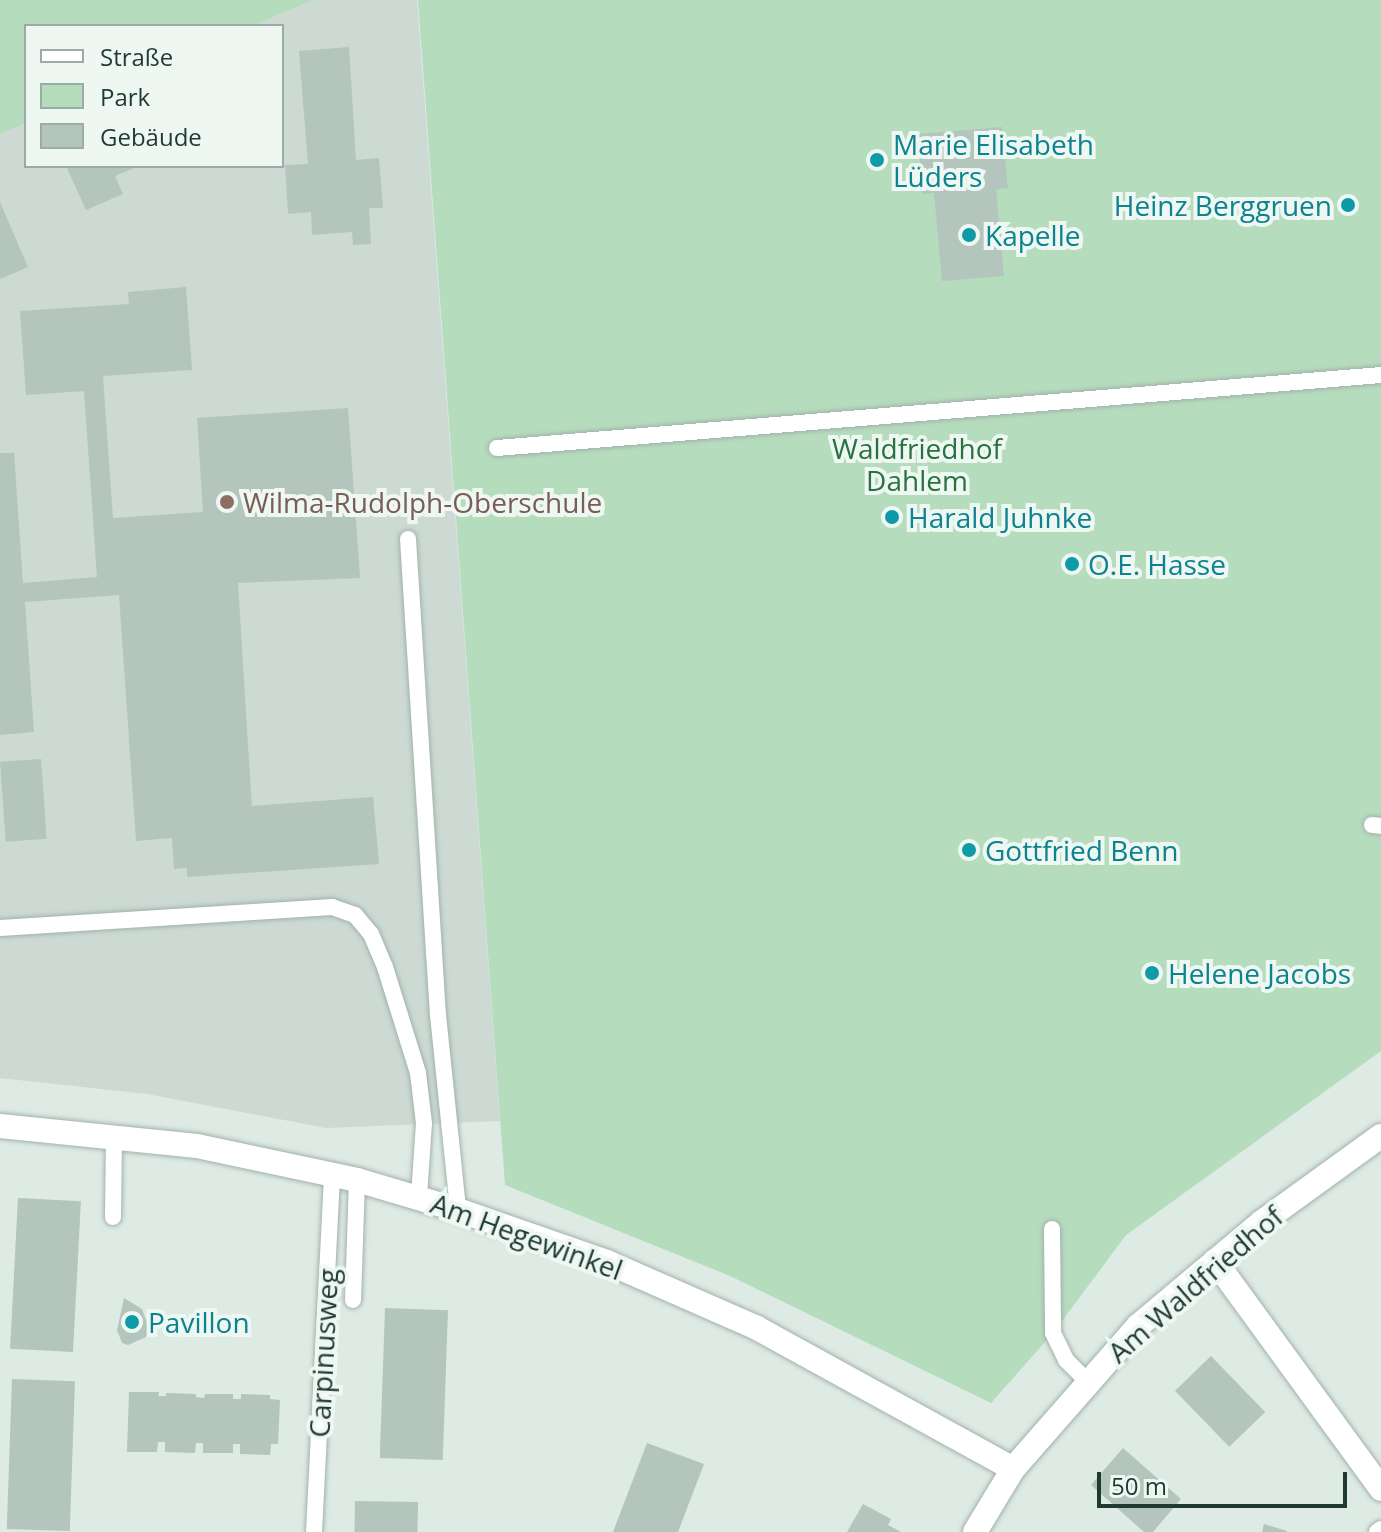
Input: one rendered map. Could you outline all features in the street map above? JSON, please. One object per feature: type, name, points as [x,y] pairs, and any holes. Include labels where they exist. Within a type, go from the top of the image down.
[{"type":"street","name":"Am Hegewinkel","points":[[0,1126],[114,1135],[197,1146],[357,1180],[458,1210],[607,1262],[757,1328],[1013,1469]]},
{"type":"street","name":"Am Waldfriedhof","points":[[975,1532],[1013,1469],[1138,1326],[1215,1261],[1381,1136]]},
{"type":"street","points":[[1215,1261],[1381,1489]]},
{"type":"lane","points":[[497,448],[1381,375]]},
{"type":"lane","points":[[408,539],[438,1015],[458,1210]]},
{"type":"lane","points":[[0,928],[332,907],[355,915],[371,934],[385,967],[418,1073],[424,1123],[419,1197]]},
{"type":"lane","points":[[113,1217],[114,1135]]},
{"type":"lane","name":"Carpinusweg","points":[[314,1532],[332,1174]]},
{"type":"lane","points":[[353,1300],[357,1180]]},
{"type":"lane","points":[[1052,1229],[1053,1333],[1066,1360],[1087,1381]]},
{"type":"shaded area","name":"Wilma-Rudolph-Oberschule","points":[[313,0],[417,0],[500,1121],[326,1128],[147,1094],[0,1078],[0,134],[24,124],[24,168],[284,168],[284,24],[258,24]]},
{"type":"green space","points":[[0,0],[313,0],[258,24],[24,24],[24,124],[0,134]]},
{"type":"green space","name":"Waldfriedhof Dahlem","points":[[418,0],[1381,0],[1381,1051],[1126,1235],[1053,1333],[991,1403],[730,1276],[505,1185]]},
{"type":"building","points":[[349,47],[356,160],[379,158],[383,208],[369,208],[371,244],[353,245],[352,232],[312,235],[311,212],[288,214],[285,165],[308,164],[299,51]]},
{"type":"building","name":"Kapelle","points":[[1002,127],[1008,188],[996,189],[1004,276],[942,281],[934,193],[922,194],[918,134]]},
{"type":"building","points":[[67,168],[134,168],[115,176],[123,194],[86,210]]},
{"type":"building","points":[[0,202],[28,267],[0,279]]},
{"type":"building","points":[[186,287],[192,370],[103,376],[113,518],[203,512],[197,418],[348,408],[360,578],[238,583],[252,806],[373,797],[379,864],[187,877],[187,868],[174,869],[172,838],[136,841],[119,595],[25,602],[34,732],[0,735],[0,453],[14,453],[23,583],[97,577],[84,391],[26,395],[20,311],[129,304],[128,292]]},
{"type":"building","points":[[41,759],[47,839],[6,842],[0,762]]},
{"type":"building","points":[[18,1198],[81,1201],[73,1352],[10,1349]]},
{"type":"building","name":"Pavillon","points":[[124,1298],[142,1309],[150,1331],[146,1337],[128,1345],[122,1343],[117,1330]]},
{"type":"building","points":[[385,1308],[448,1310],[443,1460],[380,1458]]},
{"type":"building","points":[[1211,1356],[1265,1412],[1229,1447],[1175,1391]]},
{"type":"building","points":[[12,1379],[75,1381],[70,1531],[7,1529]]},
{"type":"building","points":[[129,1392],[159,1392],[158,1396],[166,1396],[166,1393],[196,1394],[196,1397],[204,1398],[205,1394],[233,1394],[233,1399],[241,1399],[241,1394],[270,1395],[270,1399],[280,1400],[278,1444],[271,1444],[270,1455],[240,1454],[240,1444],[233,1444],[233,1453],[203,1453],[203,1443],[196,1443],[195,1453],[165,1452],[165,1442],[158,1442],[157,1452],[127,1452]]},
{"type":"building","points":[[647,1443],[704,1464],[678,1532],[613,1532]]},
{"type":"building","points":[[1123,1448],[1181,1499],[1153,1532],[1144,1532],[1091,1485]]},
{"type":"building","points":[[355,1501],[418,1502],[417,1532],[354,1532]]},
{"type":"building","points":[[863,1504],[891,1519],[888,1525],[901,1532],[847,1532]]},
{"type":"building","points":[[1264,1524],[1287,1531],[1287,1532],[1262,1532]]},
{"type":"place","name":"Marie Elisabeth Lüders","points":[[877,160]]},
{"type":"place","name":"Heinz Berggruen","points":[[1348,205]]},
{"type":"place","name":"Kapelle","points":[[969,235]]},
{"type":"place","name":"Wilma-Rudolph-Oberschule","points":[[227,502]]},
{"type":"place","name":"Harald Juhnke","points":[[892,517]]},
{"type":"place","name":"O.E. Hasse","points":[[1072,564]]},
{"type":"place","name":"Gottfried Benn","points":[[969,850]]},
{"type":"place","name":"Helene Jacobs","points":[[1152,973]]},
{"type":"place","name":"Pavillon","points":[[132,1322]]}]
